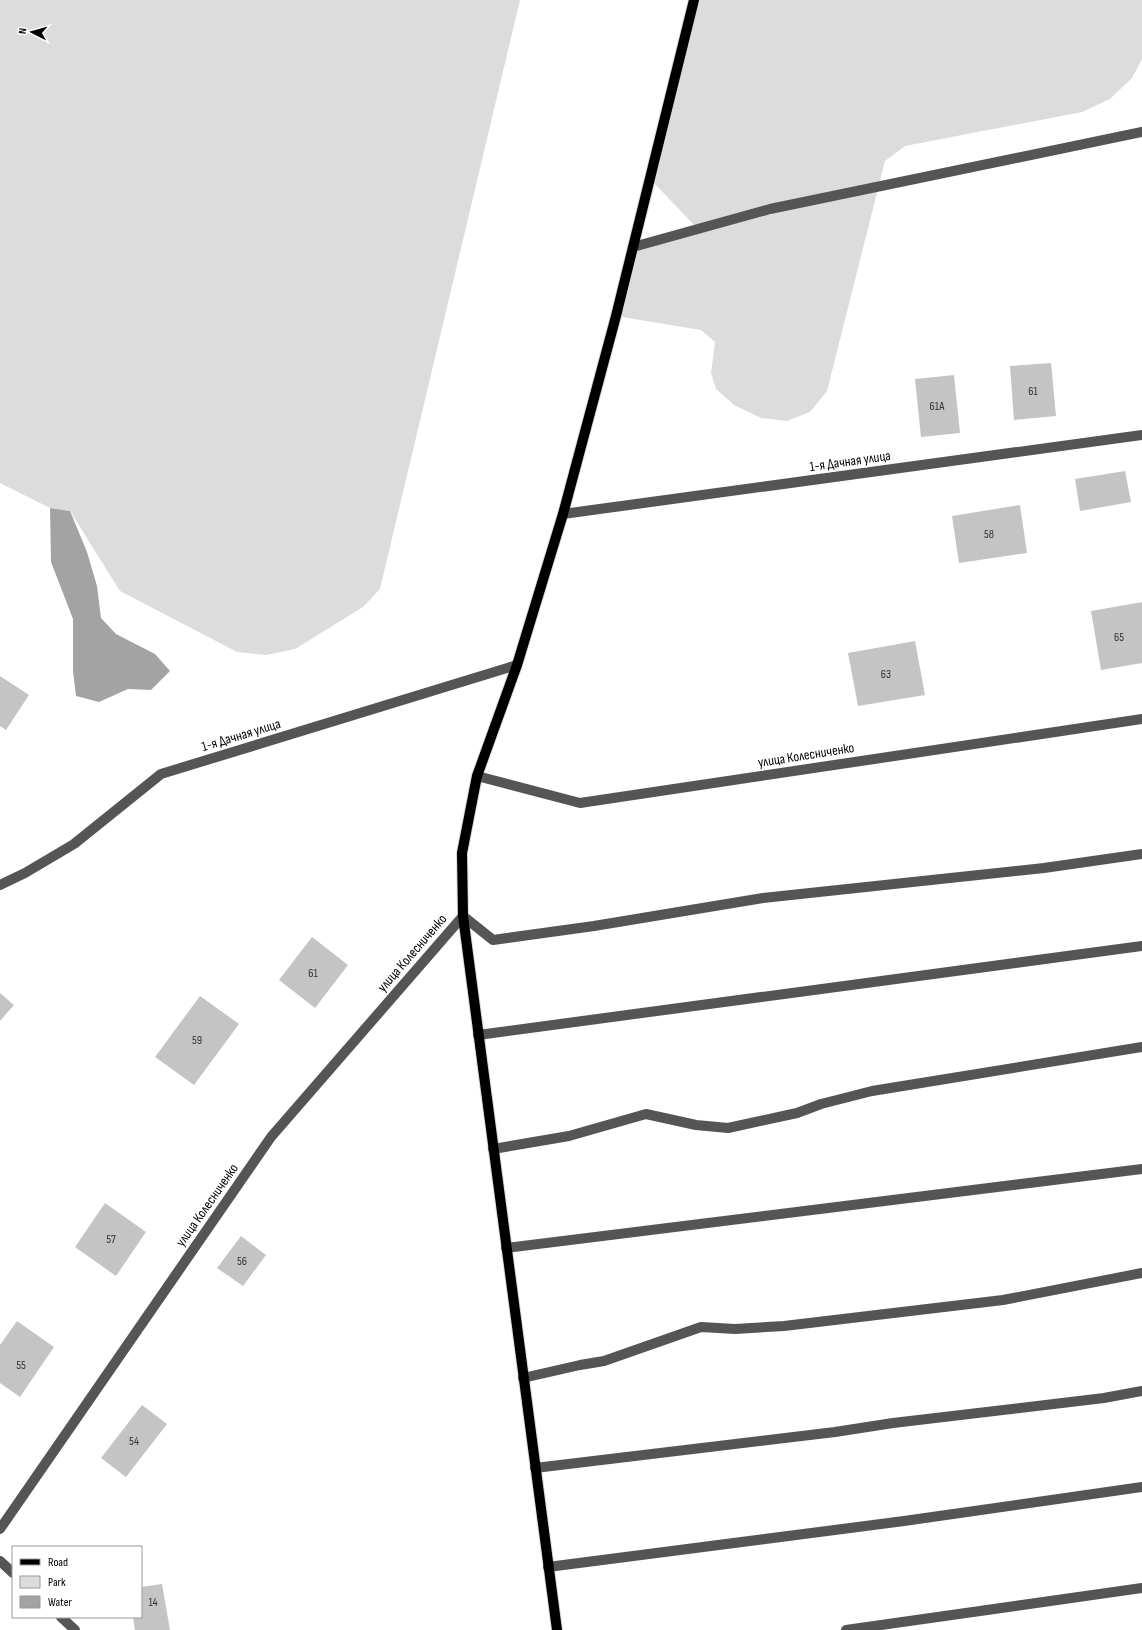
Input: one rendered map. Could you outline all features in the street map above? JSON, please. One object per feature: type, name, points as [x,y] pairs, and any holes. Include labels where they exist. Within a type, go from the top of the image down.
[{"type":"main road","points":[[557,1630],[463,916],[462,853],[477,776],[517,665],[563,514],[633,247],[694,0]]},
{"type":"street","points":[[633,247],[770,209],[1142,132]]},
{"type":"street","name":"1-я Дачная улица","points":[[563,514],[1142,435]]},
{"type":"street","name":"1-я Дачная улица","points":[[0,885],[25,873],[74,844],[161,774],[517,665]]},
{"type":"street","name":"улица Колесниченко","points":[[477,776],[580,803],[1142,719]]},
{"type":"street","points":[[463,916],[493,940],[594,926],[763,898],[1044,868],[1142,854]]},
{"type":"street","name":"улица Колесниченко","points":[[0,1529],[272,1137],[463,916]]},
{"type":"street","points":[[478,1035],[1142,946]]},
{"type":"street","points":[[493,1149],[568,1136],[646,1114],[696,1125],[728,1128],[797,1113],[821,1104],[872,1091],[1142,1047]]},
{"type":"street","points":[[506,1248],[1142,1169]]},
{"type":"street","points":[[523,1378],[604,1362],[701,1327],[735,1329],[784,1326],[1003,1300],[1142,1273]]},
{"type":"street","points":[[536,1468],[1104,1398],[1142,1390]]},
{"type":"street","points":[[548,1567],[904,1521],[1142,1487]]},
{"type":"street","points":[[0,1561],[12,1572]]},
{"type":"street","points":[[846,1630],[1142,1588]]},
{"type":"street","points":[[62,1618],[75,1630]]},
{"type":"green space","points":[[0,0],[520,0],[380,589],[363,607],[295,649],[266,655],[237,652],[120,591],[70,511],[50,508],[0,483]]},
{"type":"green space","points":[[694,0],[1142,0],[1142,59],[1132,78],[1110,99],[1082,112],[905,146],[885,161],[827,391],[810,412],[787,421],[761,418],[734,405],[716,389],[711,373],[715,342],[701,330],[616,316],[633,247],[698,229],[650,179]]},
{"type":"water","points":[[50,508],[70,511],[87,552],[97,586],[101,618],[116,634],[155,654],[170,671],[151,690],[128,689],[99,702],[76,696],[73,671],[73,619],[51,562]]},
{"type":"building","points":[[1051,363],[1056,416],[1014,420],[1010,366]]},
{"type":"building","points":[[954,375],[960,433],[921,437],[915,379]]},
{"type":"building","points":[[1125,471],[1131,502],[1080,511],[1075,479]]},
{"type":"building","points":[[1020,505],[1027,553],[959,563],[952,516]]},
{"type":"building","points":[[1142,602],[1142,663],[1101,670],[1091,611]]},
{"type":"building","points":[[915,641],[925,695],[858,706],[848,653]]},
{"type":"building","points":[[0,676],[29,695],[6,730],[0,726]]},
{"type":"building","points":[[312,937],[348,965],[315,1008],[279,980]]},
{"type":"building","points":[[0,993],[14,1005],[0,1021]]},
{"type":"building","points":[[200,996],[239,1024],[194,1085],[155,1057]]},
{"type":"building","points":[[105,1203],[146,1232],[116,1276],[75,1247]]},
{"type":"building","points":[[241,1236],[266,1255],[243,1286],[217,1268]]},
{"type":"building","points":[[17,1321],[54,1347],[20,1397],[0,1383],[0,1345]]},
{"type":"building","points":[[142,1405],[167,1424],[126,1477],[101,1458]]},
{"type":"building","points":[[162,1584],[170,1630],[135,1630],[133,1618],[142,1618],[142,1587]]}]
